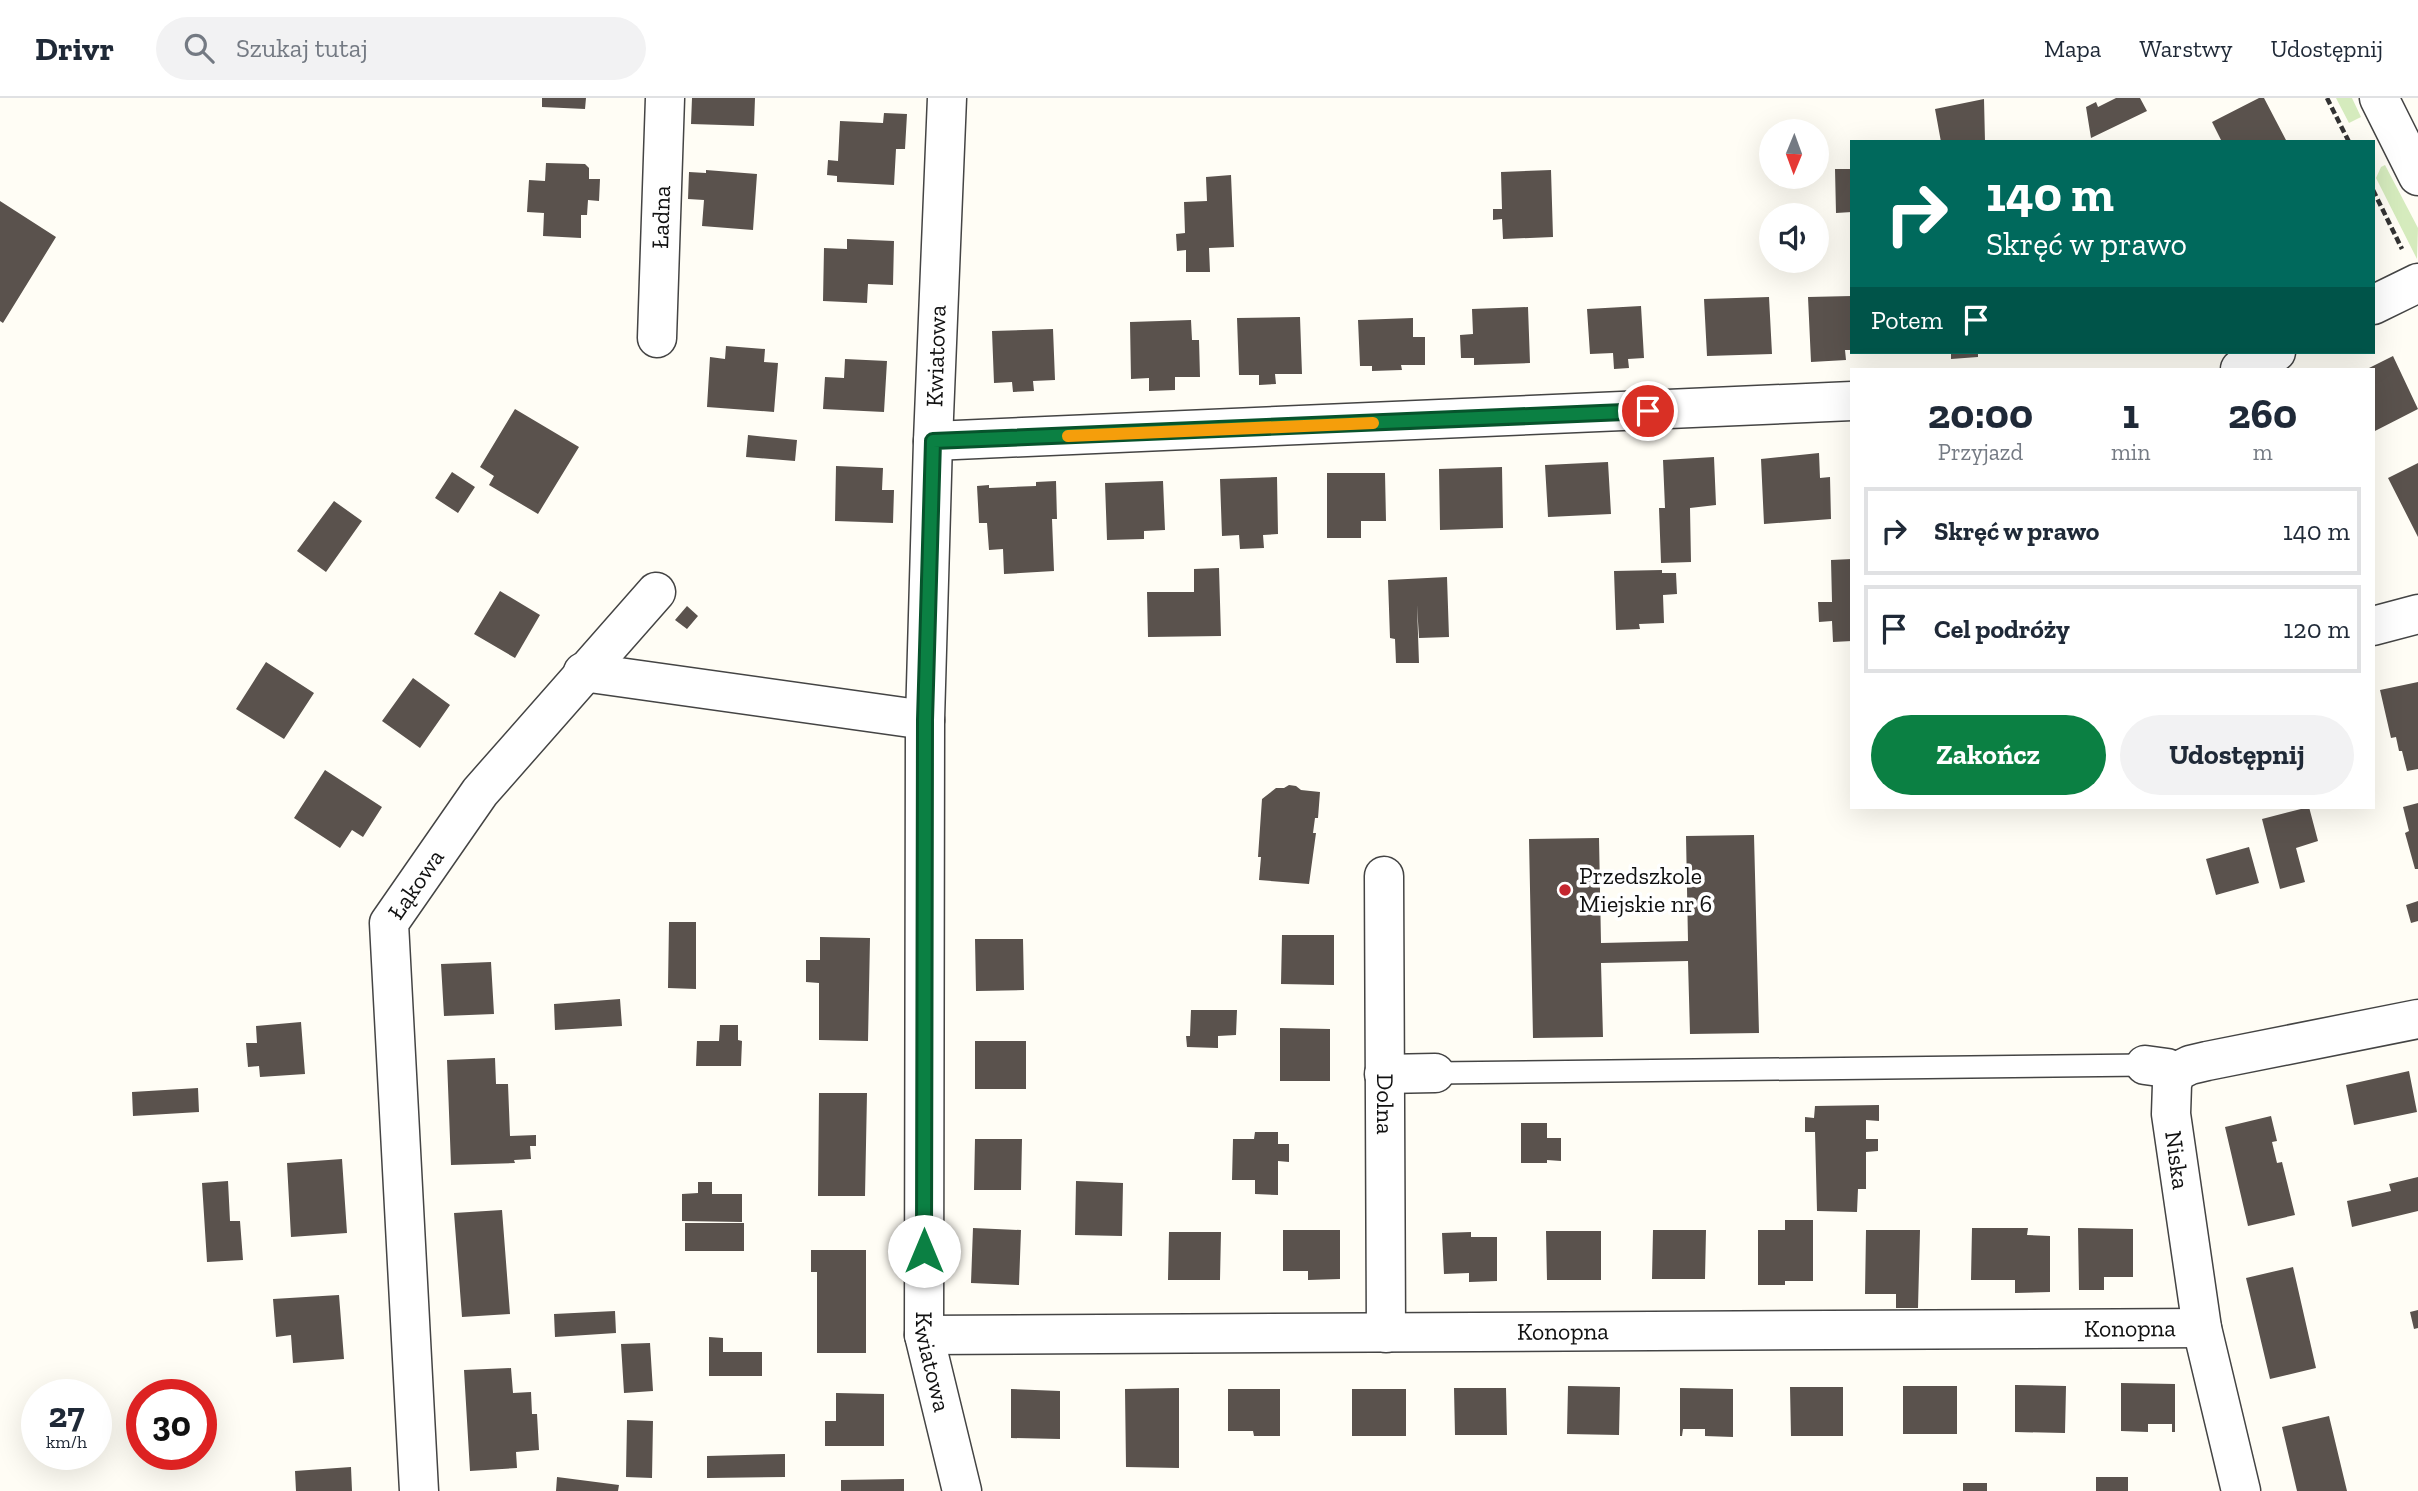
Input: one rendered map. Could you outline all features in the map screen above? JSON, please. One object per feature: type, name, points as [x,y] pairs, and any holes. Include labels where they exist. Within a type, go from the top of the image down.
[{"type":"street","name":"Ładna","points":[[657,338],[666,98]]},
{"type":"street","name":"Kwiatowa","points":[[947,98],[925,720],[924,1335],[962,1491]]},
{"type":"street","points":[[2379,98],[2418,176]]},
{"type":"street","points":[[2375,303],[2412,271]]},
{"type":"street","points":[[2242,368],[2272,354]]},
{"type":"street","points":[[933,441],[1850,401]]},
{"type":"street","points":[[583,672],[656,592]]},
{"type":"street","points":[[2375,625],[2418,614]]},
{"type":"street","points":[[583,672],[925,720]]},
{"type":"street","name":"Łąkowa","points":[[419,1491],[389,923],[480,792],[583,672]]},
{"type":"street","name":"Dolna","points":[[1384,876],[1386,1333]]},
{"type":"street","points":[[2161,1068],[2190,1065],[2418,1019]]},
{"type":"street","name":"Niska","points":[[2161,1068],[2172,1084],[2171,1114],[2202,1328],[2241,1491]]},
{"type":"street","points":[[1384,1074],[1435,1073]]},
{"type":"street","name":"Konopna","points":[[924,1335],[2202,1328]]},
{"type":"lane","points":[[1435,1073],[2161,1068]]},
{"type":"path","points":[[2327,98],[2348,140]]},
{"type":"path","points":[[2375,194],[2412,271]]},
{"type":"green space","points":[[2336,98],[2352,98],[2361,117],[2349,123]]},
{"type":"green space","points":[[2385,165],[2418,228],[2417,259],[2376,178],[2381,167]]},
{"type":"building","points":[[542,98],[586,98],[585,109],[542,107]]},
{"type":"building","points":[[692,98],[755,98],[754,126],[691,124]]},
{"type":"building","points":[[2116,98],[2140,98],[2147,111],[2091,138],[2086,107],[2096,102],[2098,107]]},
{"type":"building","points":[[2264,98],[2286,140],[2221,140],[2212,122]]},
{"type":"building","points":[[1984,99],[1985,140],[1941,140],[1935,109]]},
{"type":"building","points":[[884,113],[907,114],[905,149],[896,149],[894,185],[837,182],[837,176],[827,175],[828,160],[838,161],[840,121],[883,123]]},
{"type":"building","points":[[546,163],[585,164],[589,168],[589,179],[600,179],[599,201],[588,200],[587,215],[581,215],[581,238],[543,236],[544,213],[527,212],[529,180],[545,181]]},
{"type":"building","points":[[1835,169],[1850,169],[1850,212],[1836,213]]},
{"type":"building","points":[[706,170],[757,174],[753,230],[702,226],[704,200],[688,199],[689,172],[706,173]]},
{"type":"building","points":[[1551,170],[1553,237],[1503,239],[1502,219],[1493,220],[1493,209],[1502,209],[1501,172]]},
{"type":"building","points":[[1231,175],[1234,247],[1209,248],[1210,272],[1186,272],[1186,250],[1177,251],[1176,234],[1185,233],[1184,202],[1207,201],[1206,177]]},
{"type":"building","points":[[0,201],[56,237],[3,323],[0,321]]},
{"type":"building","points":[[847,239],[894,241],[893,285],[868,284],[867,303],[823,301],[824,248],[847,249]]},
{"type":"building","points":[[1850,296],[1850,350],[1845,350],[1846,360],[1811,362],[1808,297]]},
{"type":"building","points":[[1769,297],[1772,354],[1707,356],[1704,299]]},
{"type":"building","points":[[1641,306],[1644,358],[1628,359],[1629,368],[1614,369],[1613,353],[1590,354],[1587,309]]},
{"type":"building","points":[[1528,307],[1530,363],[1474,365],[1474,358],[1461,358],[1460,335],[1473,334],[1472,309]]},
{"type":"building","points":[[1300,317],[1302,374],[1275,374],[1276,384],[1259,385],[1259,375],[1239,375],[1237,318]]},
{"type":"building","points":[[1413,318],[1413,337],[1425,337],[1425,365],[1401,365],[1402,370],[1372,371],[1372,366],[1360,366],[1358,320]]},
{"type":"building","points":[[1191,320],[1192,340],[1199,340],[1200,377],[1175,377],[1175,390],[1149,391],[1149,378],[1131,379],[1130,322]]},
{"type":"building","points":[[1053,329],[1055,380],[1033,381],[1034,391],[1013,392],[1012,382],[994,383],[992,331]]},
{"type":"building","points":[[726,346],[765,349],[764,362],[778,363],[774,412],[707,407],[710,357],[725,359]]},
{"type":"building","points":[[1951,354],[1978,354],[1978,357],[1951,359]]},
{"type":"building","points":[[2393,356],[2418,409],[2375,431],[2375,368],[2369,368]]},
{"type":"building","points":[[845,359],[887,361],[884,412],[823,409],[825,377],[844,378]]},
{"type":"building","points":[[515,409],[579,447],[538,514],[489,485],[494,476],[480,467]]},
{"type":"building","points":[[748,435],[797,440],[795,461],[746,457]]},
{"type":"building","points":[[1819,453],[1820,478],[1830,477],[1831,519],[1764,524],[1761,459]]},
{"type":"building","points":[[1714,457],[1716,505],[1690,508],[1691,562],[1661,563],[1659,508],[1665,508],[1663,460]]},
{"type":"building","points":[[1608,462],[1611,514],[1548,517],[1545,465]]},
{"type":"building","points":[[2418,463],[2418,537],[2388,478]]},
{"type":"building","points":[[836,466],[883,468],[882,490],[894,490],[893,523],[835,521]]},
{"type":"building","points":[[1502,467],[1503,528],[1440,530],[1439,469]]},
{"type":"building","points":[[452,472],[475,487],[458,513],[435,498]]},
{"type":"building","points":[[1327,473],[1385,473],[1386,521],[1361,521],[1361,538],[1327,538]]},
{"type":"building","points":[[1277,477],[1278,534],[1263,535],[1264,548],[1240,549],[1239,535],[1222,536],[1220,479]]},
{"type":"building","points":[[1056,481],[1057,519],[1052,519],[1054,571],[1004,574],[1003,549],[989,550],[987,523],[979,523],[977,486],[1036,486],[1036,482]]},
{"type":"building","points":[[1163,481],[1165,530],[1144,531],[1144,539],[1107,540],[1105,483]]},
{"type":"building","points":[[334,501],[362,521],[326,572],[297,551]]},
{"type":"building","points":[[1850,559],[1850,641],[1833,642],[1832,621],[1819,622],[1818,602],[1832,602],[1831,560]]},
{"type":"building","points":[[1219,568],[1221,636],[1148,637],[1147,592],[1194,592],[1194,569]]},
{"type":"building","points":[[1662,570],[1662,573],[1676,573],[1677,594],[1663,595],[1664,623],[1639,624],[1640,629],[1616,630],[1614,571]]},
{"type":"building","points":[[1447,577],[1449,637],[1419,638],[1417,605],[1419,663],[1396,663],[1395,639],[1390,638],[1388,580]]},
{"type":"building","points":[[500,591],[540,615],[515,658],[474,634]]},
{"type":"building","points":[[687,606],[698,616],[687,629],[675,620]]},
{"type":"building","points":[[266,662],[314,693],[284,739],[236,709]]},
{"type":"building","points":[[413,678],[450,705],[420,748],[382,721]]},
{"type":"building","points":[[2418,682],[2418,769],[2407,771],[2396,737],[2391,738],[2380,690]]},
{"type":"building","points":[[325,770],[382,807],[363,837],[352,830],[340,848],[294,818]]},
{"type":"building","points":[[1289,785],[1301,790],[1320,792],[1309,884],[1259,880],[1262,799],[1276,788]]},
{"type":"building","points":[[2418,803],[2418,869],[2415,869],[2405,833],[2409,831],[2403,807]]},
{"type":"building","points":[[2310,809],[2318,841],[2296,848],[2305,882],[2280,889],[2262,819]]},
{"type":"building","name":"Przedszkole Miejskie nr 6","points":[[1754,835],[1759,1033],[1690,1034],[1688,961],[1601,963],[1603,1037],[1533,1038],[1529,839],[1599,838],[1601,943],[1688,941],[1686,836]]},
{"type":"building","points":[[2249,847],[2259,883],[2216,895],[2206,859]]},
{"type":"building","points":[[2418,901],[2418,921],[2411,923],[2406,905]]},
{"type":"building","points":[[669,922],[696,922],[696,989],[668,988]]},
{"type":"building","points":[[1282,935],[1334,935],[1334,985],[1281,984]]},
{"type":"building","points":[[820,937],[870,938],[868,1041],[819,1040],[819,983],[806,982],[806,960],[820,960]]},
{"type":"building","points":[[975,939],[1023,939],[1024,990],[976,991]]},
{"type":"building","points":[[491,962],[494,1014],[444,1016],[441,964]]},
{"type":"building","points":[[620,999],[622,1026],[555,1030],[554,1004]]},
{"type":"building","points":[[1191,1010],[1237,1010],[1236,1035],[1218,1036],[1218,1048],[1187,1047],[1186,1036],[1190,1036]]},
{"type":"building","points":[[301,1022],[305,1074],[260,1077],[259,1066],[248,1067],[246,1043],[257,1043],[256,1026]]},
{"type":"building","points":[[720,1025],[738,1025],[738,1040],[742,1041],[741,1066],[696,1066],[697,1041],[719,1041]]},
{"type":"building","points":[[1280,1028],[1330,1029],[1330,1081],[1280,1081]]},
{"type":"building","points":[[975,1041],[1026,1041],[1026,1089],[975,1089]]},
{"type":"building","points":[[495,1058],[496,1084],[508,1084],[510,1136],[536,1135],[536,1146],[530,1146],[531,1159],[514,1160],[515,1163],[451,1165],[447,1060]]},
{"type":"building","points":[[2409,1071],[2417,1112],[2354,1125],[2346,1085]]},
{"type":"building","points":[[198,1088],[199,1112],[133,1116],[132,1092]]},
{"type":"building","points":[[819,1093],[867,1093],[865,1196],[818,1196]]},
{"type":"building","points":[[1879,1105],[1879,1121],[1866,1120],[1866,1139],[1878,1139],[1878,1151],[1866,1152],[1866,1189],[1858,1189],[1857,1212],[1817,1211],[1815,1132],[1805,1132],[1805,1117],[1814,1118],[1815,1106]]},
{"type":"building","points":[[2271,1116],[2277,1141],[2272,1142],[2277,1163],[2282,1162],[2295,1215],[2248,1226],[2225,1127]]},
{"type":"building","points":[[1521,1123],[1547,1123],[1547,1138],[1561,1138],[1561,1161],[1521,1163]]},
{"type":"building","points":[[1255,1132],[1278,1132],[1278,1144],[1289,1144],[1289,1162],[1278,1161],[1278,1195],[1255,1194],[1255,1180],[1232,1180],[1233,1139],[1254,1139]]},
{"type":"building","points":[[975,1139],[1022,1139],[1021,1190],[974,1190]]},
{"type":"building","points":[[342,1159],[347,1233],[291,1237],[287,1163]]},
{"type":"building","points":[[2418,1177],[2418,1211],[2352,1227],[2347,1201],[2391,1191],[2389,1184]]},
{"type":"building","points":[[228,1181],[230,1221],[240,1221],[243,1260],[207,1262],[202,1183]]},
{"type":"building","points":[[1076,1181],[1123,1183],[1122,1236],[1075,1235]]},
{"type":"building","points":[[698,1182],[712,1182],[712,1194],[742,1194],[742,1222],[682,1221],[682,1194],[698,1193]]},
{"type":"building","points":[[502,1210],[510,1314],[462,1317],[454,1213]]},
{"type":"building","points":[[1785,1220],[1813,1220],[1813,1281],[1758,1285],[1758,1230],[1785,1230]]},
{"type":"building","points":[[685,1223],[744,1223],[744,1251],[685,1251]]},
{"type":"building","points":[[973,1228],[1021,1230],[1019,1285],[971,1283]]},
{"type":"building","points":[[1972,1228],[2028,1228],[2027,1235],[2050,1236],[2050,1292],[2015,1293],[2015,1280],[1971,1280]]},
{"type":"building","points":[[2078,1228],[2133,1229],[2133,1277],[2104,1277],[2104,1290],[2079,1290]]},
{"type":"building","points":[[1283,1230],[1340,1230],[1340,1279],[1308,1280],[1308,1271],[1283,1271]]},
{"type":"building","points":[[1653,1230],[1706,1230],[1705,1279],[1652,1279]]},
{"type":"building","points":[[1866,1230],[1920,1230],[1918,1308],[1896,1308],[1896,1294],[1865,1294]]},
{"type":"building","points":[[1546,1231],[1601,1231],[1601,1280],[1547,1280]]},
{"type":"building","points":[[1169,1232],[1221,1232],[1220,1280],[1168,1280]]},
{"type":"building","points":[[1471,1232],[1471,1237],[1497,1237],[1497,1281],[1469,1282],[1469,1273],[1444,1274],[1442,1233]]},
{"type":"building","points":[[811,1250],[866,1250],[866,1353],[817,1353],[817,1272],[811,1272]]},
{"type":"building","points":[[2293,1267],[2316,1368],[2270,1379],[2246,1278]]},
{"type":"building","points":[[339,1295],[344,1359],[293,1363],[291,1335],[276,1337],[273,1299]]},
{"type":"building","points":[[2418,1310],[2418,1328],[2414,1329],[2410,1312]]},
{"type":"building","points":[[615,1311],[616,1333],[555,1337],[554,1314]]},
{"type":"building","points":[[709,1337],[723,1338],[723,1352],[762,1352],[762,1376],[709,1376]]},
{"type":"building","points":[[650,1343],[653,1391],[624,1393],[621,1344]]},
{"type":"building","points":[[511,1368],[513,1393],[531,1392],[532,1414],[537,1414],[539,1450],[516,1452],[517,1468],[470,1471],[464,1370]]},
{"type":"building","points":[[2121,1383],[2175,1384],[2175,1432],[2172,1432],[2172,1424],[2148,1424],[2148,1432],[2121,1431]]},
{"type":"building","points":[[2015,1385],[2066,1386],[2065,1433],[2015,1432]]},
{"type":"building","points":[[1568,1386],[1620,1387],[1619,1435],[1567,1434]]},
{"type":"building","points":[[1903,1386],[1957,1386],[1957,1434],[1903,1434]]},
{"type":"building","points":[[1790,1387],[1843,1387],[1843,1436],[1791,1436]]},
{"type":"building","points":[[1179,1388],[1179,1468],[1126,1467],[1125,1389]]},
{"type":"building","points":[[1454,1388],[1506,1388],[1507,1435],[1455,1435]]},
{"type":"building","points":[[1680,1388],[1733,1389],[1733,1437],[1705,1436],[1705,1429],[1683,1429],[1680,1436]]},
{"type":"building","points":[[1011,1389],[1060,1391],[1060,1439],[1011,1438]]},
{"type":"building","points":[[1228,1389],[1280,1389],[1280,1436],[1254,1436],[1253,1431],[1228,1431]]},
{"type":"building","points":[[1352,1389],[1406,1389],[1406,1436],[1352,1436]]},
{"type":"building","points":[[836,1393],[884,1394],[884,1446],[825,1446],[825,1421],[836,1421]]},
{"type":"building","points":[[2329,1416],[2347,1491],[2297,1491],[2282,1427]]},
{"type":"building","points":[[627,1420],[653,1421],[652,1478],[626,1477]]},
{"type":"building","points":[[785,1454],[785,1477],[707,1478],[707,1456]]},
{"type":"building","points":[[351,1467],[352,1491],[296,1491],[295,1471]]},
{"type":"building","points":[[557,1477],[619,1485],[618,1491],[556,1491]]},
{"type":"building","points":[[2096,1477],[2128,1477],[2128,1491],[2096,1491]]},
{"type":"building","points":[[904,1479],[904,1491],[841,1491],[841,1480]]},
{"type":"building","points":[[1963,1483],[1987,1483],[1987,1491],[1963,1491]]},
{"type":"slow traffic","points":[[1068,436],[1373,423]]},
{"type":"place","name":"Przedszkole Miejskie nr 6","points":[[1565,890]]},
{"type":"route","points":[[924,1251],[925,720],[933,441],[1648,411]]}]
